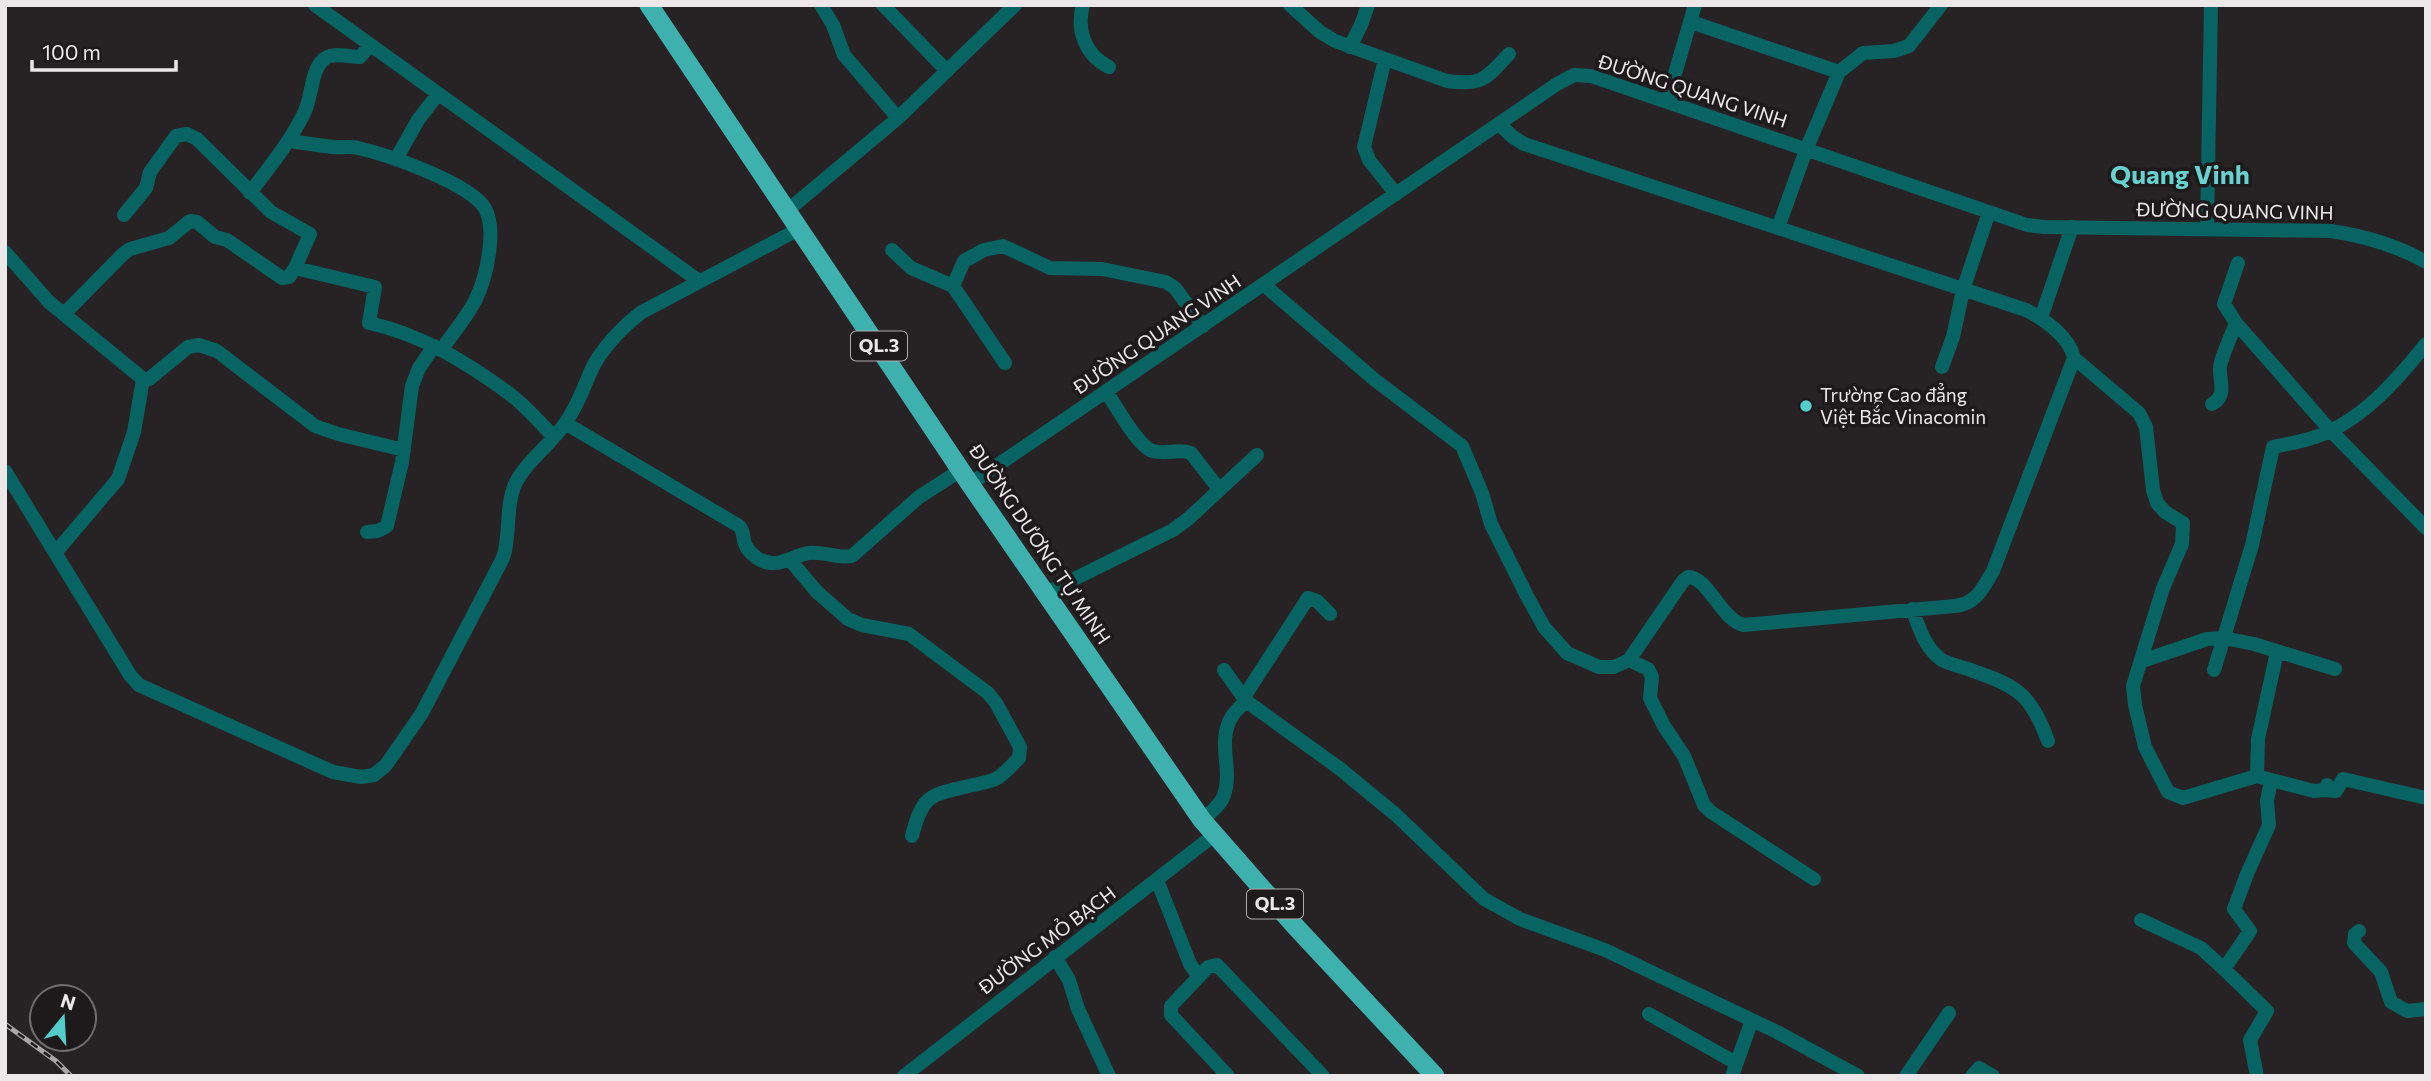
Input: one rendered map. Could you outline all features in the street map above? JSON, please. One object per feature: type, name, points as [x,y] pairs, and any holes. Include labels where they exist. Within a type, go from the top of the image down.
[{"type":"highway","name":"ĐƯỜNG DƯƠNG TỰ MINH","points":[[649,5],[966,477],[1208,828],[1435,1076]]},
{"type":"street","points":[[315,5],[699,281]]},
{"type":"street","points":[[821,5],[833,25],[844,55],[898,118]]},
{"type":"street","points":[[883,5],[947,71]]},
{"type":"street","points":[[787,211],[898,118],[1015,5]]},
{"type":"street","points":[[1083,5],[1079,27],[1082,35],[1098,61],[1109,67]]},
{"type":"street","points":[[1290,5],[1320,32],[1335,41],[1447,81],[1466,84],[1478,82],[1488,76],[1509,54]]},
{"type":"street","points":[[1350,47],[1368,5]]},
{"type":"street","points":[[1667,102],[1695,5]]},
{"type":"street","points":[[1778,228],[1806,150],[1839,72],[1863,53],[1894,51],[1909,46],[1941,5]]},
{"type":"street","points":[[2207,228],[2211,5]]},
{"type":"street","points":[[1691,22],[1839,72]]},
{"type":"street","points":[[250,193],[289,141],[305,110],[323,58],[328,55],[360,57],[370,45]]},
{"type":"street","points":[[1385,59],[1364,147],[1369,160],[1396,194]]},
{"type":"street","name":"ĐƯỜNG QUANG VINH","points":[[565,424],[738,526],[742,529],[746,546],[756,557],[771,564],[779,564],[806,554],[852,556],[919,497],[966,477],[1106,391],[1574,75],[1591,76],[2027,225],[2072,228],[2331,231],[2386,243],[2426,262]]},
{"type":"street","points":[[396,159],[418,120],[438,94]]},
{"type":"street","points":[[1499,124],[1524,144],[2041,318],[2068,343],[2074,358],[2139,413],[2146,427],[2157,503],[2165,512],[2183,523],[2182,544],[2163,588],[2133,686],[2145,747],[2168,792],[2183,798],[2264,778],[2314,791],[2326,787],[2336,790],[2343,779],[2426,798]]},
{"type":"street","points":[[64,314],[123,254],[130,249],[169,238],[190,221],[200,224],[215,237],[227,240],[282,278],[289,277],[295,268],[310,234],[271,212],[197,139],[182,134],[176,136],[150,172],[146,188],[124,215]]},
{"type":"street","points":[[289,141],[357,148],[396,159],[468,194],[481,203],[487,214],[490,231],[483,281],[465,317],[419,368],[412,386],[404,450],[387,526],[379,531],[367,532]]},
{"type":"street","points":[[1942,367],[1954,337],[1963,290],[1989,212]]},
{"type":"street","points":[[2041,318],[2072,228]]},
{"type":"street","points":[[5,471],[130,675],[139,685],[333,772],[361,777],[374,775],[386,765],[422,713],[503,558],[516,482],[565,424],[585,390],[600,356],[631,320],[642,312],[799,229]]},
{"type":"street","points":[[953,286],[964,261],[984,250],[1003,246],[1050,268],[1102,270],[1166,282],[1175,288],[1203,326]]},
{"type":"street","points":[[892,250],[911,268],[953,286],[1005,363]]},
{"type":"street","points":[[5,251],[37,289],[64,314],[144,379],[149,379],[188,347],[205,346],[217,351],[323,430],[404,450]]},
{"type":"street","points":[[2238,263],[2224,304],[2236,323],[2330,430],[2426,528]]},
{"type":"street","points":[[295,268],[375,287],[369,323],[438,347],[512,396],[554,437]]},
{"type":"street","points":[[1264,284],[1375,380],[1462,446],[1482,493],[1491,524],[1544,627],[1567,653],[1599,667],[1614,667],[1629,660],[1688,577],[1698,579],[1729,618],[1743,625],[1970,603],[1981,592],[1993,571],[2074,358]]},
{"type":"street","points":[[2212,404],[2218,401],[2222,394],[2219,366],[2236,323]]},
{"type":"street","points":[[2214,670],[2261,511],[2273,447],[2318,436],[2368,406],[2426,344]]},
{"type":"street","points":[[56,552],[118,479],[134,432],[144,379]]},
{"type":"street","points":[[1106,391],[1145,447],[1161,453],[1184,450],[1191,453],[1219,489]]},
{"type":"street","points":[[1045,593],[1173,530],[1257,455]]},
{"type":"street","points":[[790,560],[817,592],[848,619],[862,625],[909,634],[980,686],[996,703],[1020,747],[1019,758],[999,777],[929,798],[918,813],[912,836]]},
{"type":"street","name":"ĐƯỜNG MỎ BẠCH","points":[[904,1076],[1157,880],[1208,828],[1224,798],[1227,776],[1224,741],[1231,717],[1308,597],[1317,601],[1330,614]]},
{"type":"street","points":[[1912,609],[1921,634],[1934,652],[1943,660],[2013,686],[2039,715],[2048,741]]},
{"type":"street","points":[[2141,661],[2207,639],[2224,638],[2299,656],[2335,669]]},
{"type":"street","points":[[2224,969],[2250,930],[2234,909],[2269,825],[2258,739],[2277,652]]},
{"type":"street","points":[[1629,660],[1648,669],[1653,677],[1650,698],[1684,756],[1704,805],[1814,879]]},
{"type":"street","points":[[1224,670],[1245,699],[1339,768],[1395,814],[1484,899],[1520,919],[1605,950],[1752,1020],[1858,1076]]},
{"type":"street","points":[[1157,880],[1190,964],[1199,977]]},
{"type":"street","points":[[2141,920],[2201,948],[2267,1011],[2250,1040],[2257,1076]]},
{"type":"street","points":[[2359,931],[2355,934],[2354,943],[2381,971],[2391,1002],[2407,1011],[2426,1009]]},
{"type":"street","points":[[1055,957],[1069,980],[1078,1009],[1109,1076]]},
{"type":"street","points":[[1228,1076],[1171,1015],[1171,1006],[1208,967],[1217,965],[1323,1076]]},
{"type":"street","points":[[1906,1076],[1949,1013]]},
{"type":"street","points":[[1649,1014],[1734,1069],[1752,1020]]},
{"type":"street","points":[[1972,1076],[1979,1068],[1993,1076]]},
{"type":"railway","points":[[5,1024],[56,1061],[71,1076]]},
{"type":"place","name":"Trường Cao đẳng Việt Bắc Vinacomin","points":[[1806,406]]},
{"type":"district","name":"Quang Vinh","points":[[2180,175]]}]
